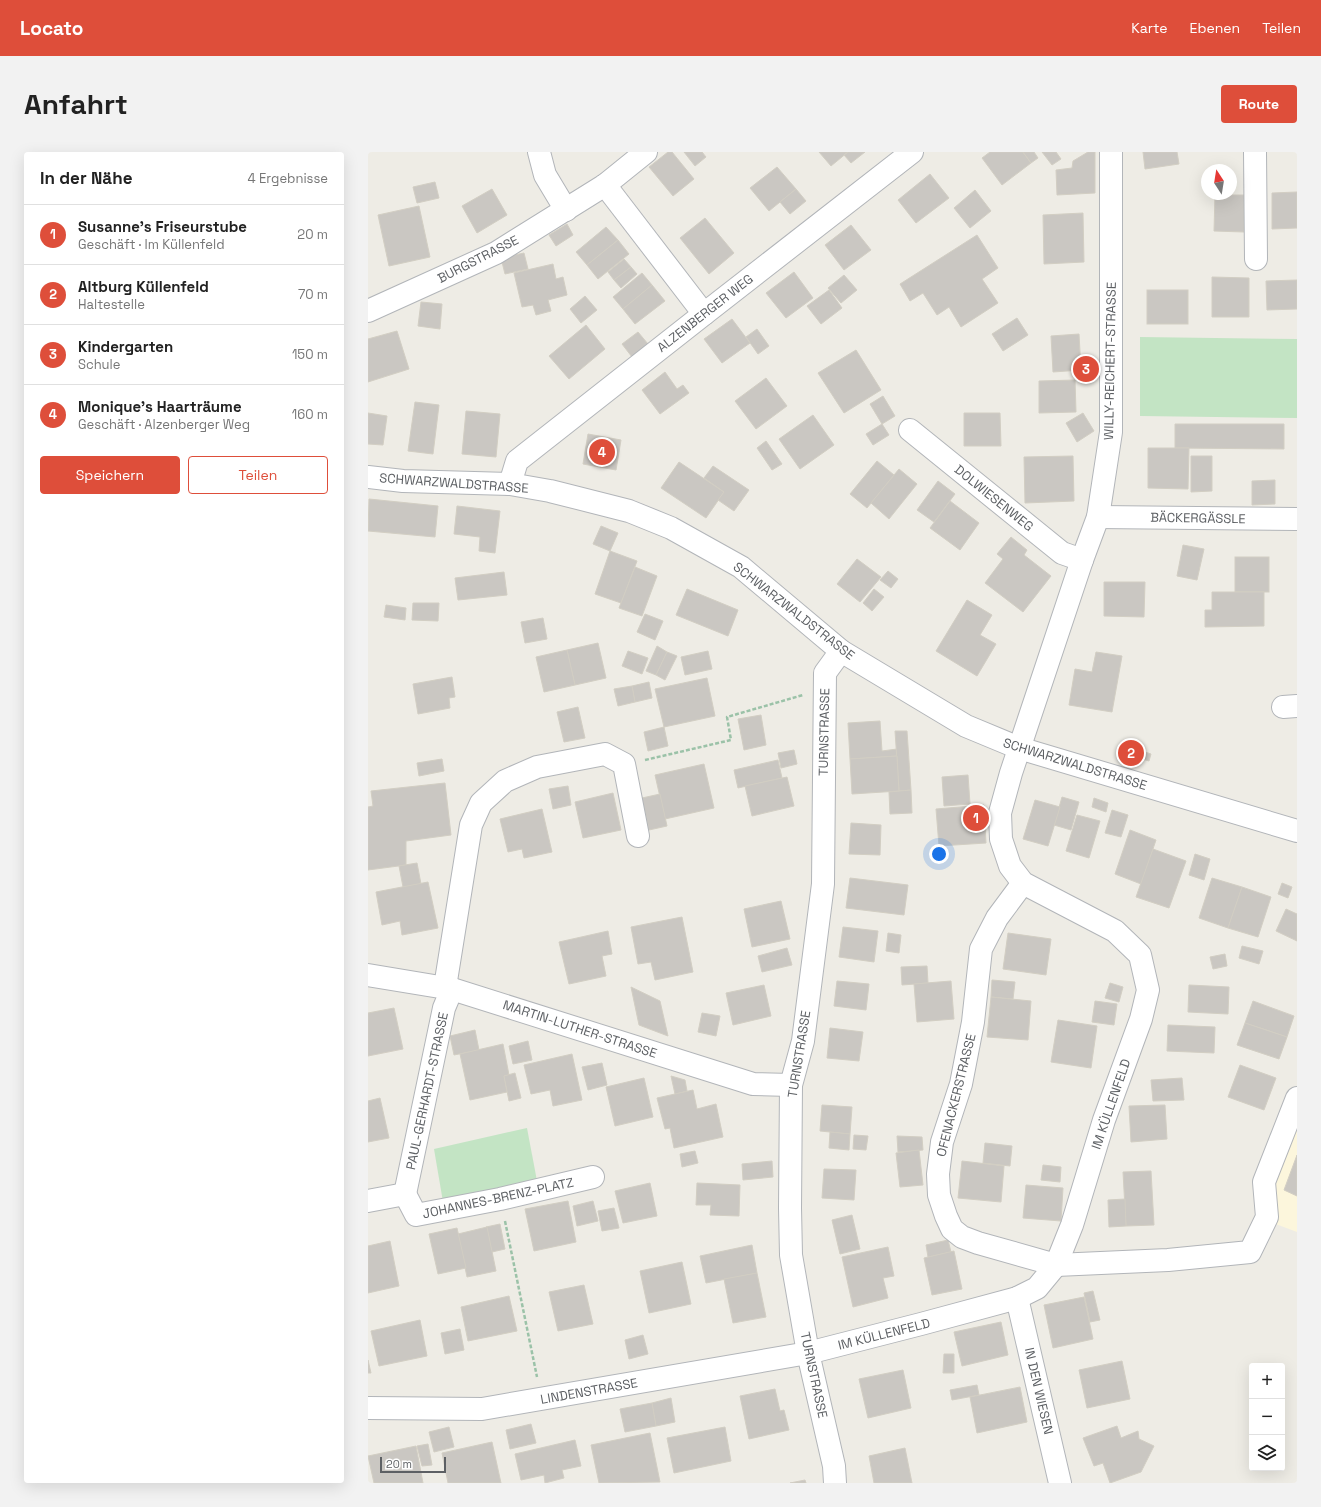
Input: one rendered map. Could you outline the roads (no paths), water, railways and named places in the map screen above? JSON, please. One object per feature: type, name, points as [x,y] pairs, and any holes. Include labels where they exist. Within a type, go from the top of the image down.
[{"type":"street","points":[[539,152],[544,175],[566,210]]},
{"type":"street","name":"BURGSTRASSE","points":[[368,311],[496,253],[605,185],[646,152]]},
{"type":"street","name":"ALZENBERGER WEG","points":[[510,484],[517,461],[912,152]]},
{"type":"street","name":"WILLY-REICHERT-STRASSE","points":[[1019,748],[1082,560],[1098,517],[1111,432],[1111,152]]},
{"type":"street","points":[[1255,152],[1256,259]]},
{"type":"street","points":[[605,185],[704,314]]},
{"type":"street","name":"DOLWIESENWEG","points":[[910,430],[1062,554],[1082,560]]},
{"type":"street","name":"SCHWARZWALDSTRASSE","points":[[368,476],[403,481],[510,484],[550,491],[629,511],[671,528],[741,567],[841,651],[966,726],[1019,748],[1297,831]]},
{"type":"street","name":"BÄCKERGÄSSLE","points":[[1098,517],[1297,519]]},
{"type":"street","name":"TURNSTRASSE","points":[[835,1483],[834,1466],[808,1353],[791,1255],[791,1085],[803,1040],[823,884],[825,673],[841,651]]},
{"type":"street","name":"IM KÜLLENFELD","points":[[808,1353],[1017,1298],[1037,1288],[1056,1265],[1072,1225],[1104,1120],[1141,1019],[1148,990],[1140,955],[1114,931],[1023,883],[1010,866],[1001,840],[1000,813],[1019,748]]},
{"type":"street","name":"PAUL-GERHARDT-STRASSE","points":[[405,1194],[448,988],[471,825],[481,804],[504,781],[537,767],[605,754],[624,764],[638,836]]},
{"type":"street","name":"OFENACKERSTRASSE","points":[[1023,883],[997,918],[981,949],[973,1022],[961,1084],[942,1142],[938,1174],[939,1195],[952,1229],[962,1237],[978,1244],[1056,1265],[1168,1260],[1250,1252],[1267,1217],[1264,1182],[1297,1098]]},
{"type":"street","name":"MARTIN-LUTHER-STRASSE","points":[[368,975],[448,988],[753,1084],[791,1085]]},
{"type":"street","name":"JOHANNES-BRENZ-PLATZ","points":[[405,1194],[416,1215],[500,1199],[593,1177]]},
{"type":"street","points":[[368,1201],[405,1194]]},
{"type":"street","name":"IN DEN WIESEN","points":[[1017,1298],[1060,1483]]},
{"type":"street","name":"LINDENSTRASSE","points":[[368,1408],[482,1409],[808,1353]]},
{"type":"place","name":"Kindergarten","points":[[1086,369]]},
{"type":"place","name":"Monique's Haarträume","points":[[602,452]]},
{"type":"place","name":"Altburg Küllenfeld","points":[[1131,753]]},
{"type":"place","name":"Susanne's Friseurstube","points":[[976,818]]}]
